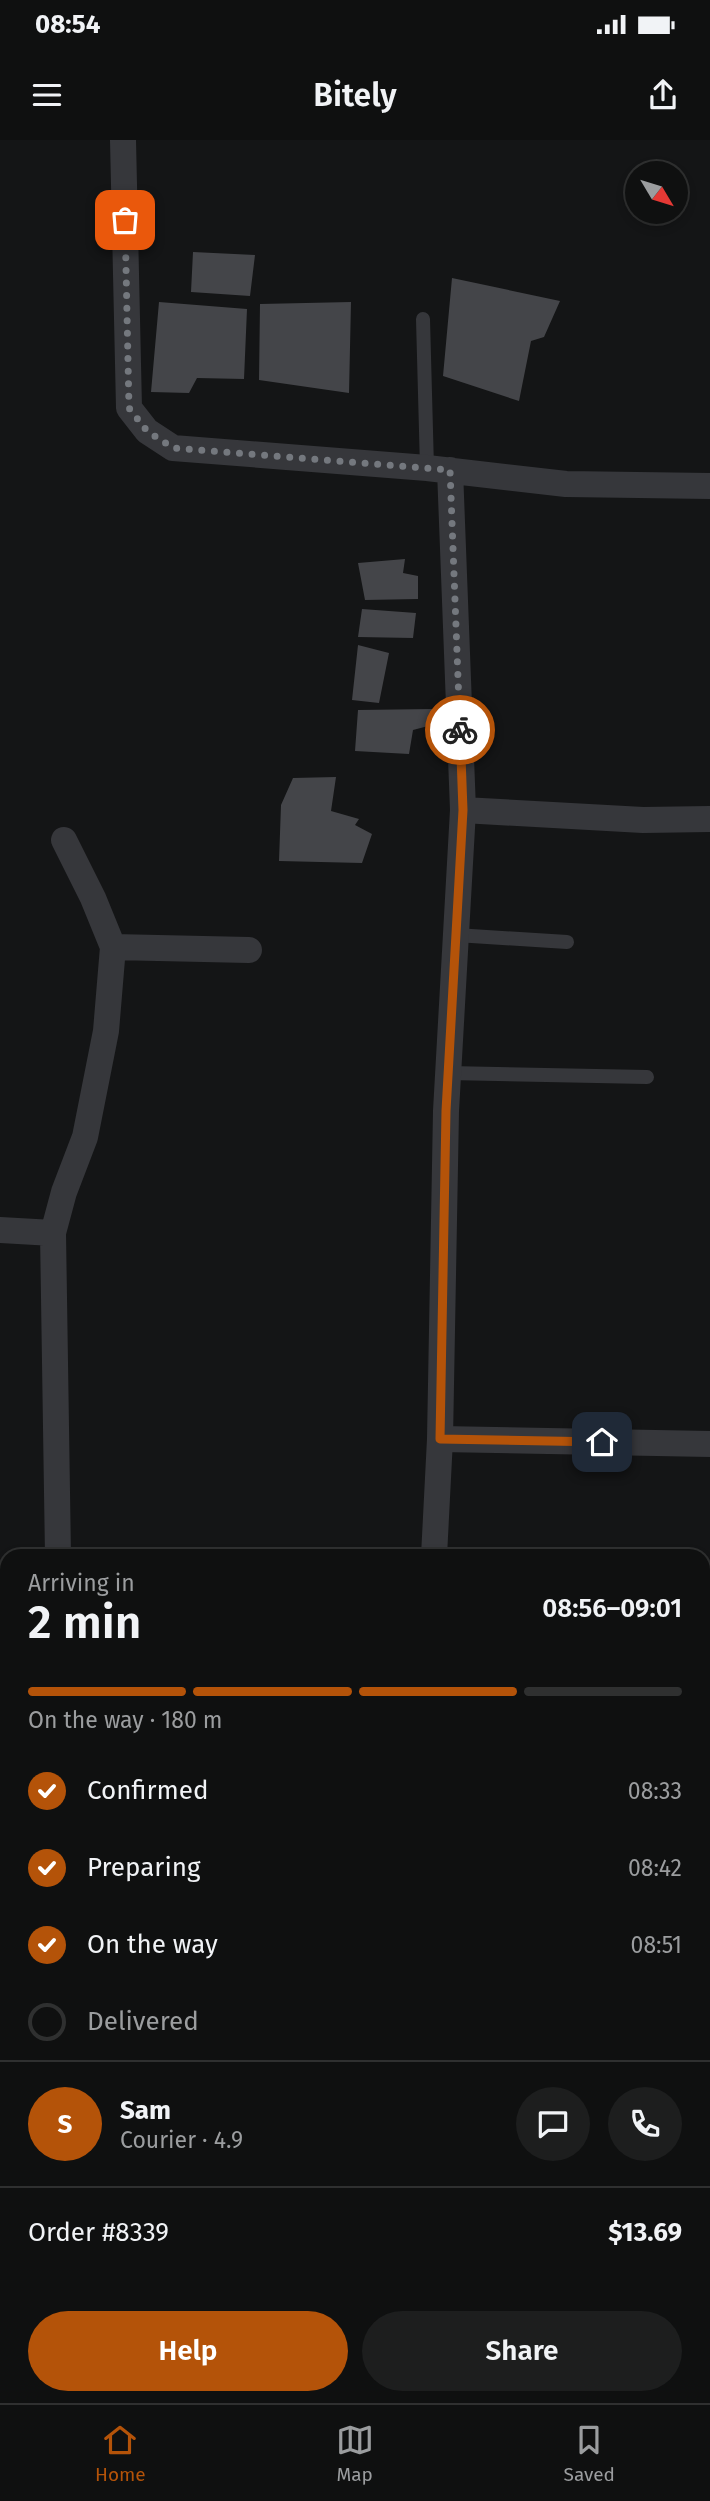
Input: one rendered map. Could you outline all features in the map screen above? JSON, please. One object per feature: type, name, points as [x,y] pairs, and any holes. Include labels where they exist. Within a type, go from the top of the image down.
[{"type":"street","points":[[123,140],[129,408],[147,431],[173,448],[439,469],[566,484],[710,486]]},
{"type":"street","points":[[434,1549],[440,1439],[448,1073],[463,810],[439,469]]},
{"type":"street","points":[[463,810],[643,820],[710,819]]},
{"type":"street","points":[[58,1549],[53,1233],[64,1192],[85,1138],[106,1031],[113,947],[98,908],[64,840]]},
{"type":"street","points":[[113,947],[249,950]]},
{"type":"street","points":[[0,1230],[53,1233]]},
{"type":"street","points":[[440,1439],[710,1444]]},
{"type":"lane","points":[[423,319],[439,469]]},
{"type":"lane","points":[[456,936],[568,942]]},
{"type":"lane","points":[[448,1073],[647,1077]]},
{"type":"building","points":[[193,252],[255,255],[250,296],[191,292]]},
{"type":"building","points":[[452,278],[560,301],[544,337],[531,341],[519,401],[443,376]]},
{"type":"building","points":[[159,302],[247,309],[244,379],[197,378],[189,393],[151,392]]},
{"type":"building","points":[[351,302],[349,393],[259,380],[260,304]]},
{"type":"building","points":[[405,559],[403,573],[418,576],[418,599],[365,600],[358,563]]},
{"type":"building","points":[[362,609],[416,613],[413,638],[358,637]]},
{"type":"building","points":[[358,645],[389,653],[379,703],[352,700]]},
{"type":"building","points":[[433,709],[432,725],[413,730],[409,754],[355,751],[358,710]]},
{"type":"building","points":[[336,777],[331,811],[359,819],[355,825],[372,834],[362,863],[279,861],[281,805],[293,778]]},
{"type":"way so far","points":[[125,220],[129,408],[147,431],[173,448],[450,470],[460,730]]},
{"type":"route","points":[[460,730],[463,810],[446,1111],[440,1439],[602,1442]]}]
